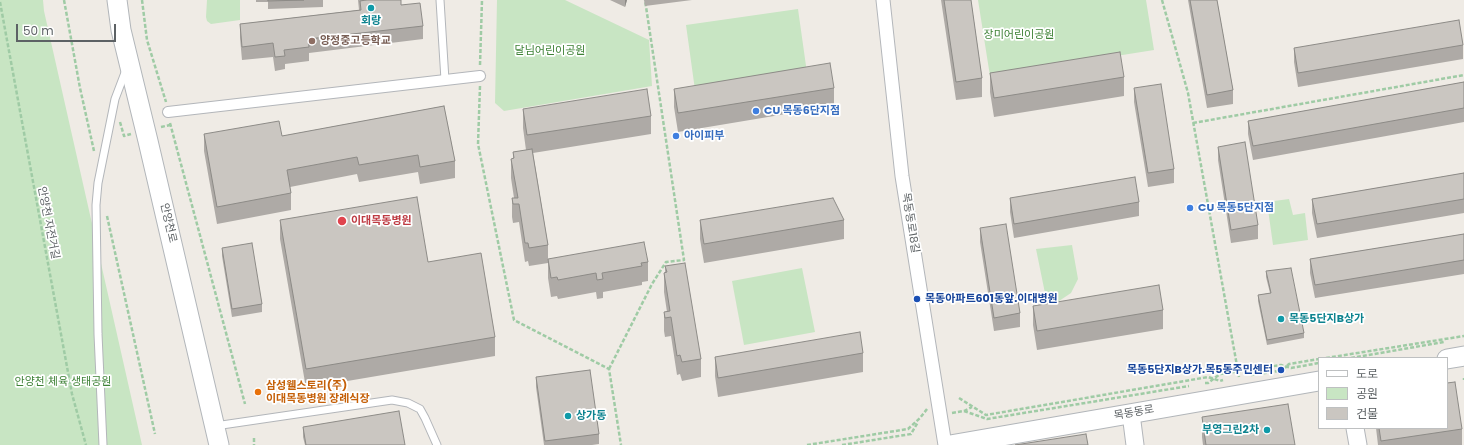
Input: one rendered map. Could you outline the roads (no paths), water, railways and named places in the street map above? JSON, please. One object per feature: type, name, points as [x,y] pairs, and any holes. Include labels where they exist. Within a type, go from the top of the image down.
[{"type":"main road","name":"안양천로","points":[[117,0],[121,30],[219,445]]},
{"type":"main road","points":[[1448,359],[1464,356]]},
{"type":"main road","name":"목동동로","points":[[950,445],[1318,381]]},
{"type":"street","name":"목동동로18길","points":[[883,0],[902,176],[945,445]]},
{"type":"street","points":[[168,112],[480,76]]},
{"type":"street","points":[[1131,414],[1135,445]]},
{"type":"street","points":[[1356,429],[1358,445]]},
{"type":"lane","points":[[440,0],[445,80]]},
{"type":"lane","points":[[103,445],[98,334],[96,205],[98,183],[115,99],[129,63]]},
{"type":"lane","points":[[215,426],[399,400],[414,405],[420,410],[428,423],[437,445]]},
{"type":"place","name":"회랑","points":[[371,8]]},
{"type":"place","name":"양정중고등학교","points":[[312,41]]},
{"type":"place","name":"CU 목동6단지점","points":[[756,111]]},
{"type":"place","name":"아이피부","points":[[676,136]]},
{"type":"place","name":"CU 목동5단지점","points":[[1190,208]]},
{"type":"place","name":"이대목동병원","points":[[342,221]]},
{"type":"place","name":"목동아파트601동앞.이대병원","points":[[917,299]]},
{"type":"place","name":"목동5단지B상가","points":[[1281,319]]},
{"type":"place","name":"목동5단지B상가.목5동주민센터","points":[[1281,370]]},
{"type":"place","name":"삼성웰스토리(주) 이대목동병원 장례식장","points":[[258,392]]},
{"type":"place","name":"상가동","points":[[568,416]]},
{"type":"place","name":"부영그린2차","points":[[1267,430]]},
{"type":"park label","name":"장미어린이공원","points":[[1019,35]]},
{"type":"park label","name":"달님어린이공원","points":[[550,51]]},
{"type":"park label","name":"안양천 체육 생태공원","points":[[63,382]]}]
